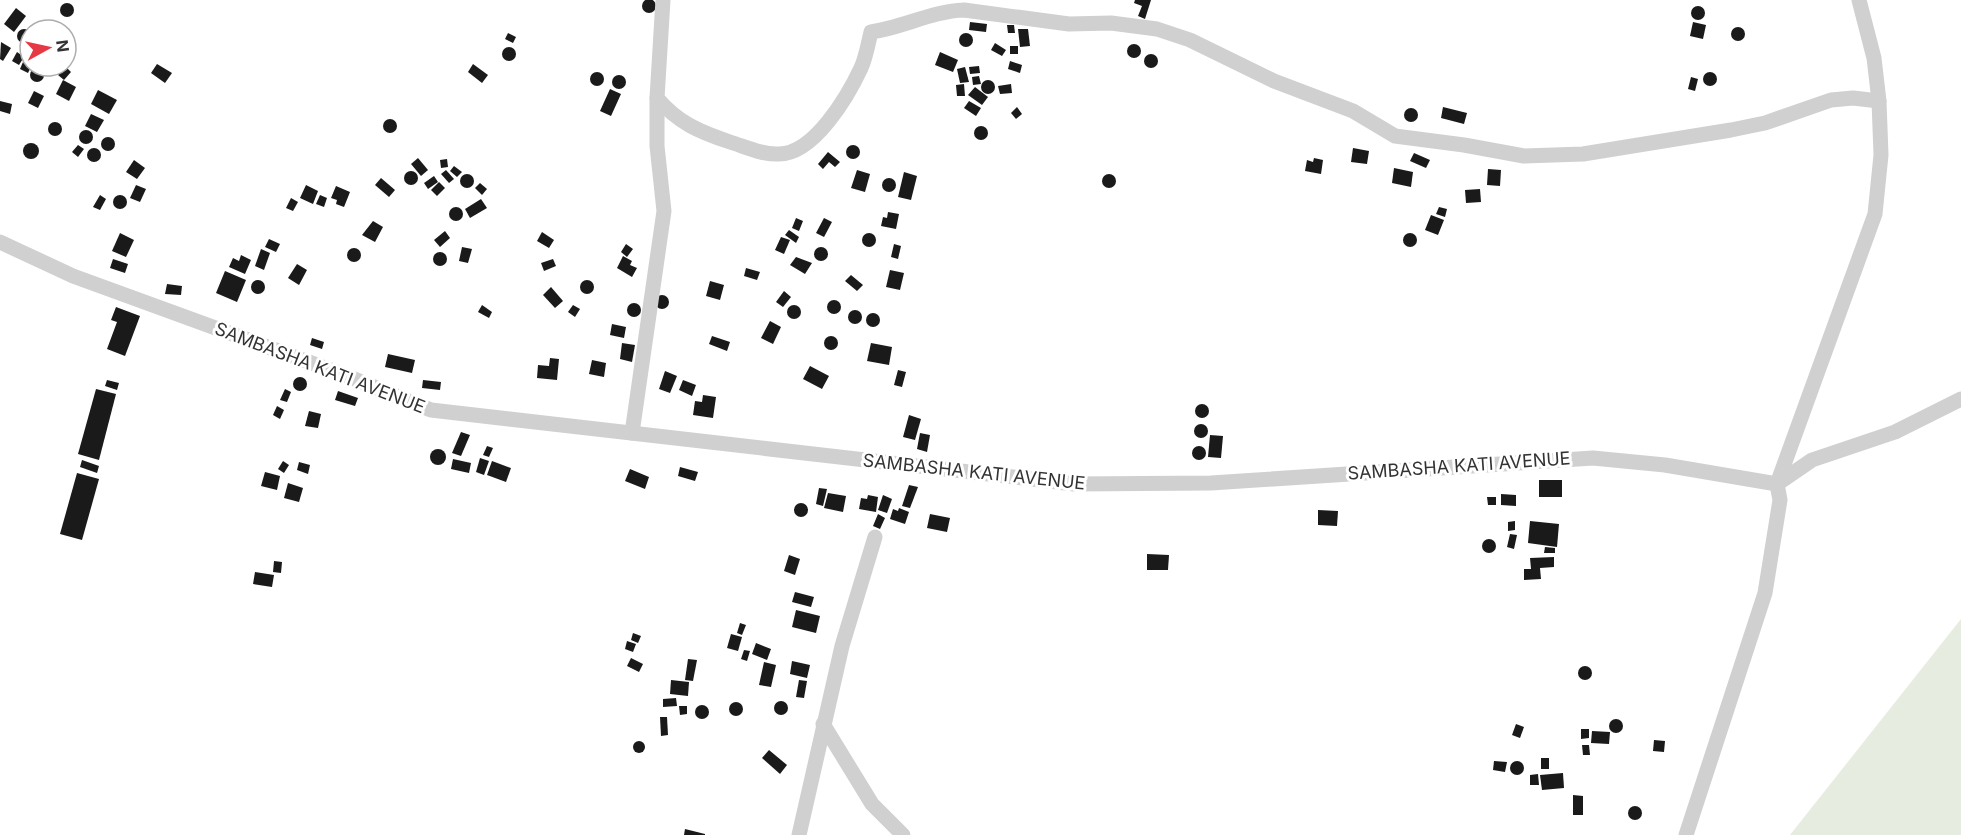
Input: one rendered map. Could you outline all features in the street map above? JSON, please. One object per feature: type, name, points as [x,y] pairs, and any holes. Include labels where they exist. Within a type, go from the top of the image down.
[{"type":"street","points":[[632,433],[664,211],[657,146],[657,98],[663,0]]},
{"type":"street","points":[[1686,835],[1765,593],[1780,500],[1777,484],[1866,245],[1875,214],[1881,155],[1879,101],[1874,58],[1859,0]]},
{"type":"street","points":[[657,98],[686,126],[705,134],[762,152],[780,154],[799,149],[812,140],[848,93],[862,65],[871,32],[898,28],[948,11],[964,10],[1069,24],[1122,23],[1157,29],[1190,40],[1274,81],[1353,111],[1395,136],[1464,144],[1524,156],[1583,154],[1731,130],[1765,123],[1831,100],[1853,98],[1879,101]]},
{"type":"street","name":"SAMBASHA KATI AVENUE","points":[[0,242],[73,276],[342,374],[431,410],[942,471],[1074,484],[1210,483],[1593,458],[1655,464],[1777,484]]},
{"type":"street","points":[[1777,484],[1812,460],[1895,432],[1961,399]]},
{"type":"street","points":[[799,835],[842,646],[875,537]]},
{"type":"street","points":[[823,724],[872,804],[903,835]]},
{"type":"shaded area","points":[[1961,619],[1961,835],[1790,835]]},
{"type":"building","points":[[646,-1],[652,-1],[656,6],[652,13],[646,13],[642,9],[642,3]]},
{"type":"building","points":[[1135,0],[1151,0],[1145,19],[1138,16],[1142,6],[1134,3]]},
{"type":"building","points":[[64,3],[70,3],[74,10],[70,17],[64,17],[60,13],[60,7]]},
{"type":"building","points":[[1695,6],[1701,6],[1705,13],[1701,20],[1695,20],[1691,16],[1691,10]]},
{"type":"building","points":[[16,8],[26,16],[18,18],[18,27],[14,32],[4,24]]},
{"type":"building","points":[[970,22],[987,24],[986,32],[969,30]]},
{"type":"building","points":[[1693,22],[1706,25],[1703,39],[1690,36]]},
{"type":"building","points":[[1007,25],[1014,25],[1015,33],[1008,33]]},
{"type":"building","points":[[1735,27],[1741,27],[1745,34],[1741,41],[1735,41],[1731,37],[1731,31]]},
{"type":"building","points":[[1018,29],[1028,29],[1030,46],[1020,47]]},
{"type":"building","points":[[508,33],[516,37],[513,43],[505,39]]},
{"type":"building","points":[[963,33],[969,33],[973,40],[969,47],[963,47],[959,43],[959,37]]},
{"type":"building","points":[[1,42],[11,48],[3,61],[0,59]]},
{"type":"building","points":[[995,43],[1006,50],[1002,56],[991,50]]},
{"type":"building","points":[[1131,44],[1137,44],[1141,51],[1137,58],[1131,58],[1127,54],[1127,48]]},
{"type":"building","points":[[1010,46],[1018,46],[1018,54],[1010,54]]},
{"type":"building","points":[[506,47],[512,47],[516,54],[512,61],[506,61],[502,57],[502,51]]},
{"type":"building","points":[[17,52],[18,64],[12,61]]},
{"type":"building","points":[[940,52],[958,60],[953,72],[935,65]]},
{"type":"building","points":[[1148,54],[1154,54],[1158,61],[1154,68],[1148,68],[1144,64],[1144,58]]},
{"type":"building","points":[[1010,61],[1022,65],[1020,73],[1008,69]]},
{"type":"building","points":[[157,64],[172,73],[165,83],[151,73]]},
{"type":"building","points":[[473,64],[488,75],[482,83],[468,72]]},
{"type":"building","points":[[979,66],[980,73],[970,74],[969,67]]},
{"type":"building","points":[[965,67],[969,82],[960,83],[957,69]]},
{"type":"building","points":[[594,72],[600,72],[604,79],[600,86],[594,86],[590,82],[590,76]]},
{"type":"building","points":[[1707,72],[1713,72],[1717,79],[1713,86],[1707,86],[1703,82],[1703,76]]},
{"type":"building","points":[[616,75],[622,75],[626,82],[622,89],[616,89],[612,85],[612,79]]},
{"type":"building","points":[[979,76],[981,84],[973,85],[972,77]]},
{"type":"building","points":[[1691,77],[1698,79],[1695,91],[1688,89]]},
{"type":"building","points":[[30,78],[44,78],[40,82]]},
{"type":"building","points":[[63,80],[76,87],[69,101],[56,94]]},
{"type":"building","points":[[985,80],[991,80],[995,87],[991,94],[985,94],[981,90],[981,84]]},
{"type":"building","points":[[964,84],[965,96],[957,96],[956,85]]},
{"type":"building","points":[[1011,84],[1012,93],[1000,94],[998,86]]},
{"type":"building","points":[[975,87],[988,97],[982,105],[968,95]]},
{"type":"building","points":[[610,89],[621,94],[611,116],[600,111]]},
{"type":"building","points":[[98,90],[117,100],[109,114],[91,104]]},
{"type":"building","points":[[34,91],[44,96],[38,108],[28,103]]},
{"type":"building","points":[[0,101],[12,104],[10,114],[0,111]]},
{"type":"building","points":[[969,101],[981,108],[976,116],[964,108]]},
{"type":"building","points":[[1017,107],[1022,114],[1016,119],[1011,113]]},
{"type":"building","points":[[1443,107],[1467,113],[1464,124],[1441,118]]},
{"type":"building","points":[[1408,108],[1414,108],[1418,115],[1414,122],[1408,122],[1404,118],[1404,112]]},
{"type":"building","points":[[91,114],[104,120],[97,132],[85,126]]},
{"type":"building","points":[[387,119],[393,119],[397,126],[393,133],[387,133],[383,129],[383,123]]},
{"type":"building","points":[[52,122],[58,122],[62,129],[58,136],[52,136],[48,132],[48,126]]},
{"type":"building","points":[[978,126],[984,126],[988,133],[984,140],[978,140],[974,136],[974,130]]},
{"type":"building","points":[[83,130],[89,130],[93,137],[89,144],[83,144],[79,140],[79,134]]},
{"type":"building","points":[[105,137],[111,137],[115,144],[111,151],[105,151],[101,147],[101,141]]},
{"type":"building","points":[[28,143],[34,143],[39,151],[37,157],[28,159],[23,154],[23,148]]},
{"type":"building","points":[[78,145],[84,149],[78,157],[72,152]]},
{"type":"building","points":[[850,145],[856,145],[860,152],[856,159],[850,159],[846,155],[846,149]]},
{"type":"building","points":[[91,148],[97,148],[101,155],[97,162],[91,162],[87,158],[87,152]]},
{"type":"building","points":[[1353,148],[1369,151],[1367,164],[1351,162]]},
{"type":"building","points":[[828,152],[840,162],[835,167],[829,162],[823,169],[818,164]]},
{"type":"building","points":[[1414,153],[1430,160],[1426,168],[1410,161]]},
{"type":"building","points":[[418,158],[428,170],[421,176],[411,164]]},
{"type":"building","points":[[1314,158],[1323,160],[1321,174],[1305,171],[1307,160],[1313,162]]},
{"type":"building","points":[[447,159],[448,167],[441,168],[440,160]]},
{"type":"building","points":[[134,160],[145,168],[137,179],[126,172]]},
{"type":"building","points":[[454,166],[462,172],[457,177],[450,171]]},
{"type":"building","points":[[1394,168],[1413,172],[1411,187],[1392,183]]},
{"type":"building","points":[[1488,169],[1501,170],[1500,186],[1487,185]]},
{"type":"building","points":[[446,170],[454,179],[449,183],[441,174]]},
{"type":"building","points":[[857,170],[870,174],[865,192],[851,188]]},
{"type":"building","points":[[408,171],[414,171],[418,178],[414,185],[408,185],[404,181],[404,175]]},
{"type":"building","points":[[904,172],[917,176],[911,200],[898,197]]},
{"type":"building","points":[[464,174],[470,174],[474,181],[470,188],[464,188],[460,184],[460,178]]},
{"type":"building","points":[[1106,174],[1112,174],[1116,181],[1112,188],[1106,188],[1102,184],[1102,178]]},
{"type":"building","points":[[434,176],[438,182],[428,189],[424,183]]},
{"type":"building","points":[[381,178],[395,190],[389,197],[375,185]]},
{"type":"building","points":[[886,178],[892,178],[896,185],[892,192],[886,192],[882,188],[882,182]]},
{"type":"building","points":[[439,182],[445,188],[437,196],[431,190]]},
{"type":"building","points":[[480,183],[487,189],[482,195],[475,188]]},
{"type":"building","points":[[136,185],[146,189],[140,202],[130,198]]},
{"type":"building","points":[[306,185],[318,191],[313,204],[300,198]]},
{"type":"building","points":[[336,186],[350,192],[344,207],[336,204],[337,200],[331,198]]},
{"type":"building","points":[[1480,189],[1481,202],[1466,203],[1465,190]]},
{"type":"building","points":[[100,195],[106,199],[100,210],[93,207]]},
{"type":"building","points":[[117,195],[123,195],[127,202],[123,209],[117,209],[113,205],[113,199]]},
{"type":"building","points":[[320,195],[327,198],[324,207],[316,204]]},
{"type":"building","points":[[291,198],[298,202],[293,211],[286,208]]},
{"type":"building","points":[[481,199],[487,208],[470,218],[465,209]]},
{"type":"building","points":[[453,207],[459,207],[463,214],[459,221],[453,221],[449,217],[449,211]]},
{"type":"building","points":[[1439,207],[1447,209],[1445,217],[1436,214]]},
{"type":"building","points":[[888,212],[899,214],[896,229],[881,226],[883,217],[887,218]]},
{"type":"building","points":[[1431,215],[1444,220],[1438,235],[1425,230]]},
{"type":"building","points":[[796,218],[803,221],[799,231],[792,228]]},
{"type":"building","points":[[824,218],[832,222],[824,237],[816,233]]},
{"type":"building","points":[[373,221],[383,227],[375,242],[362,235]]},
{"type":"building","points":[[789,230],[799,237],[796,243],[785,235]]},
{"type":"building","points":[[445,231],[450,238],[440,247],[434,240]]},
{"type":"building","points":[[542,232],[554,240],[549,248],[537,241]]},
{"type":"building","points":[[120,233],[134,240],[126,257],[112,251]]},
{"type":"building","points":[[866,233],[872,233],[876,240],[872,247],[866,247],[862,243],[862,237]]},
{"type":"building","points":[[1407,233],[1413,233],[1417,240],[1413,247],[1407,247],[1403,243],[1403,237]]},
{"type":"building","points":[[781,237],[790,240],[784,254],[775,250]]},
{"type":"building","points":[[269,239],[280,244],[276,252],[265,247]]},
{"type":"building","points":[[626,244],[633,249],[627,257],[621,252]]},
{"type":"building","points":[[894,244],[901,246],[898,259],[891,257]]},
{"type":"building","points":[[462,247],[472,249],[468,263],[459,261]]},
{"type":"building","points":[[818,247],[824,247],[828,254],[824,261],[818,261],[814,257],[814,251]]},
{"type":"building","points":[[351,248],[357,248],[361,255],[357,262],[351,262],[347,258],[347,252]]},
{"type":"building","points":[[261,249],[270,253],[264,270],[255,266]]},
{"type":"building","points":[[437,252],[443,252],[447,259],[443,266],[437,266],[433,262],[433,256]]},
{"type":"building","points":[[241,255],[251,260],[245,274],[229,267],[233,258],[239,261]]},
{"type":"building","points":[[623,256],[632,261],[630,265],[637,268],[632,277],[617,268]]},
{"type":"building","points":[[796,257],[812,263],[805,274],[790,265]]},
{"type":"building","points":[[113,259],[128,264],[125,273],[110,268]]},
{"type":"building","points":[[553,259],[556,266],[544,271],[541,263]]},
{"type":"building","points":[[297,264],[307,270],[299,285],[288,278]]},
{"type":"building","points":[[746,268],[760,272],[757,280],[744,276]]},
{"type":"building","points":[[890,270],[904,273],[900,290],[886,287]]},
{"type":"building","points":[[225,271],[246,280],[237,302],[216,293]]},
{"type":"building","points":[[851,275],[863,285],[857,291],[845,281]]},
{"type":"building","points":[[255,280],[261,280],[265,287],[261,294],[255,294],[251,290],[251,284]]},
{"type":"building","points":[[584,280],[590,280],[594,287],[590,294],[584,294],[580,290],[580,284]]},
{"type":"building","points":[[710,281],[724,285],[720,300],[706,296]]},
{"type":"building","points":[[167,284],[182,286],[181,295],[165,294]]},
{"type":"building","points":[[551,287],[563,301],[555,308],[543,295]]},
{"type":"building","points":[[784,291],[791,297],[783,307],[776,302]]},
{"type":"building","points":[[662,295],[667,297],[669,302],[667,307],[662,309],[657,307],[655,302],[657,297]]},
{"type":"building","points":[[831,300],[837,300],[841,307],[837,314],[831,314],[827,310],[827,304]]},
{"type":"building","points":[[631,303],[637,303],[641,310],[637,317],[631,317],[627,313],[627,307]]},
{"type":"building","points":[[482,305],[492,312],[489,318],[478,312]]},
{"type":"building","points":[[573,305],[580,309],[575,317],[568,312]]},
{"type":"building","points":[[791,305],[797,305],[801,312],[797,319],[791,319],[787,315],[787,309]]},
{"type":"building","points":[[116,307],[140,316],[125,356],[107,349],[117,322],[111,320]]},
{"type":"building","points":[[852,310],[858,310],[862,317],[858,324],[852,324],[848,320],[848,314]]},
{"type":"building","points":[[870,313],[876,313],[880,320],[876,327],[870,327],[866,323],[866,317]]},
{"type":"building","points":[[770,321],[781,327],[773,344],[761,338]]},
{"type":"building","points":[[612,324],[626,327],[624,338],[610,335]]},
{"type":"building","points":[[712,336],[730,342],[727,351],[709,344]]},
{"type":"building","points":[[828,336],[834,336],[838,343],[834,350],[828,350],[824,346],[824,340]]},
{"type":"building","points":[[312,338],[324,342],[322,349],[310,345]]},
{"type":"building","points":[[622,343],[635,345],[632,362],[620,359]]},
{"type":"building","points":[[871,343],[892,347],[889,365],[867,361]]},
{"type":"building","points":[[388,354],[415,360],[412,373],[385,367]]},
{"type":"building","points":[[550,358],[559,359],[557,380],[537,378],[538,365],[549,366]]},
{"type":"building","points":[[592,360],[606,363],[604,377],[589,374]]},
{"type":"building","points":[[810,366],[829,376],[822,389],[803,379]]},
{"type":"building","points":[[898,370],[906,372],[902,387],[894,385]]},
{"type":"building","points":[[665,371],[677,376],[670,393],[659,389]]},
{"type":"building","points":[[297,377],[303,377],[307,384],[303,391],[297,391],[293,387],[293,381]]},
{"type":"building","points":[[107,380],[119,383],[117,390],[105,386]]},
{"type":"building","points":[[423,380],[441,382],[440,390],[422,388]]},
{"type":"building","points":[[683,380],[696,385],[692,396],[679,390]]},
{"type":"building","points":[[96,389],[116,394],[99,460],[78,454]]},
{"type":"building","points":[[285,389],[291,392],[287,402],[280,400]]},
{"type":"building","points":[[338,391],[358,398],[355,406],[335,400]]},
{"type":"building","points":[[703,395],[716,397],[713,418],[693,415],[695,401],[702,402]]},
{"type":"building","points":[[1199,404],[1205,404],[1209,411],[1205,418],[1199,418],[1195,414],[1195,408]]},
{"type":"building","points":[[277,406],[284,410],[280,419],[273,415]]},
{"type":"building","points":[[309,411],[321,414],[318,428],[305,426]]},
{"type":"building","points":[[909,415],[921,419],[915,440],[903,437]]},
{"type":"building","points":[[1198,424],[1204,424],[1208,431],[1204,438],[1198,438],[1194,434],[1194,428]]},
{"type":"building","points":[[461,432],[470,435],[461,456],[452,453]]},
{"type":"building","points":[[920,433],[930,435],[927,452],[917,449]]},
{"type":"building","points":[[1210,435],[1223,436],[1221,458],[1208,457]]},
{"type":"building","points":[[487,446],[493,448],[489,457],[483,455]]},
{"type":"building","points":[[1196,446],[1202,446],[1206,453],[1202,460],[1196,460],[1192,456],[1192,450]]},
{"type":"building","points":[[438,449],[446,457],[438,465],[430,457]]},
{"type":"building","points":[[480,458],[489,461],[484,475],[476,472]]},
{"type":"building","points":[[453,459],[471,463],[469,473],[451,469]]},
{"type":"building","points":[[82,460],[99,466],[97,473],[80,467]]},
{"type":"building","points":[[283,461],[289,465],[284,473],[278,469]]},
{"type":"building","points":[[492,461],[511,468],[506,482],[487,475]]},
{"type":"building","points":[[299,462],[310,465],[308,474],[297,470]]},
{"type":"building","points":[[680,467],[698,472],[695,481],[678,476]]},
{"type":"building","points":[[630,469],[649,477],[645,489],[625,481]]},
{"type":"building","points":[[265,472],[280,476],[277,490],[261,486]]},
{"type":"building","points":[[77,473],[99,479],[82,540],[60,534]]},
{"type":"building","points":[[1539,480],[1562,480],[1562,497],[1539,497]]},
{"type":"building","points":[[288,483],[303,488],[299,502],[284,498]]},
{"type":"building","points":[[909,485],[918,487],[910,508],[902,506]]},
{"type":"building","points":[[819,488],[827,489],[823,506],[816,504]]},
{"type":"building","points":[[828,493],[846,496],[843,512],[824,508]]},
{"type":"building","points":[[1501,494],[1516,495],[1516,506],[1501,505]]},
{"type":"building","points":[[868,495],[878,497],[876,512],[859,509],[861,498],[867,499]]},
{"type":"building","points":[[883,495],[892,499],[887,513],[878,510]]},
{"type":"building","points":[[1487,497],[1496,497],[1496,505],[1488,505]]},
{"type":"building","points":[[798,503],[804,503],[808,510],[804,517],[798,517],[794,513],[794,507]]},
{"type":"building","points":[[899,508],[909,512],[905,524],[890,519],[893,509],[898,511]]},
{"type":"building","points":[[1318,510],[1338,511],[1337,526],[1318,525]]},
{"type":"building","points":[[878,514],[885,518],[880,529],[873,526]]},
{"type":"building","points":[[930,514],[950,518],[947,532],[927,528]]},
{"type":"building","points":[[1515,521],[1515,530],[1508,531],[1508,522]]},
{"type":"building","points":[[1530,521],[1559,524],[1557,547],[1528,543]]},
{"type":"building","points":[[1510,534],[1517,535],[1514,549],[1507,547]]},
{"type":"building","points":[[1486,539],[1492,539],[1496,546],[1492,553],[1486,553],[1482,549],[1482,543]]},
{"type":"building","points":[[1545,547],[1555,548],[1555,553],[1544,553]]},
{"type":"building","points":[[1147,554],[1169,555],[1168,570],[1147,570]]},
{"type":"building","points":[[789,555],[800,559],[795,575],[784,571]]},
{"type":"building","points":[[1554,557],[1554,567],[1540,568],[1541,579],[1524,580],[1524,569],[1531,569],[1530,558]]},
{"type":"building","points":[[274,561],[282,562],[281,573],[273,572]]},
{"type":"building","points":[[255,572],[274,575],[272,587],[253,584]]},
{"type":"building","points":[[795,592],[814,597],[811,607],[792,602]]},
{"type":"building","points":[[796,610],[820,616],[816,633],[792,627]]},
{"type":"building","points":[[740,623],[746,625],[742,635],[737,633]]},
{"type":"building","points":[[633,633],[641,636],[638,643],[631,640]]},
{"type":"building","points":[[731,634],[742,637],[738,651],[727,648]]},
{"type":"building","points":[[627,641],[636,644],[633,652],[625,649]]},
{"type":"building","points":[[756,643],[771,649],[767,660],[752,654]]},
{"type":"building","points":[[744,650],[750,651],[747,661],[741,659]]},
{"type":"building","points":[[631,658],[643,664],[639,672],[627,666]]},
{"type":"building","points":[[688,659],[697,660],[693,681],[685,680]]},
{"type":"building","points":[[792,661],[810,665],[807,678],[790,674]]},
{"type":"building","points":[[764,662],[776,665],[771,687],[759,685]]},
{"type":"building","points":[[1582,666],[1588,666],[1592,673],[1588,680],[1582,680],[1578,676],[1578,670]]},
{"type":"building","points":[[671,680],[689,682],[688,696],[670,694]]},
{"type":"building","points":[[799,680],[807,681],[804,698],[796,697]]},
{"type":"building","points":[[676,698],[677,706],[663,707],[663,699]]},
{"type":"building","points":[[778,701],[784,701],[788,708],[784,715],[778,715],[774,711],[774,705]]},
{"type":"building","points":[[733,702],[739,702],[743,709],[739,716],[733,716],[729,712],[729,706]]},
{"type":"building","points":[[699,705],[705,705],[709,712],[705,719],[699,719],[695,715],[695,709]]},
{"type":"building","points":[[679,706],[687,706],[687,714],[680,715]]},
{"type":"building","points":[[660,717],[667,717],[668,735],[661,736]]},
{"type":"building","points":[[1613,719],[1619,719],[1623,726],[1619,733],[1613,733],[1609,729],[1609,723]]},
{"type":"building","points":[[1516,724],[1524,727],[1520,738],[1512,735]]},
{"type":"building","points":[[1581,729],[1589,729],[1589,738],[1581,739]]},
{"type":"building","points":[[1592,731],[1610,732],[1609,744],[1591,743]]},
{"type":"building","points":[[1654,740],[1665,741],[1664,752],[1653,751]]},
{"type":"building","points":[[641,741],[645,747],[641,753],[637,753],[633,745]]},
{"type":"building","points":[[1582,745],[1589,745],[1590,755],[1583,755]]},
{"type":"building","points":[[769,750],[787,765],[780,774],[762,758]]},
{"type":"building","points":[[1541,758],[1549,758],[1549,769],[1541,769]]},
{"type":"building","points":[[1494,761],[1507,762],[1505,772],[1493,770]]},
{"type":"building","points":[[1514,761],[1520,761],[1524,768],[1520,775],[1514,775],[1510,771],[1510,765]]},
{"type":"building","points":[[1563,773],[1564,788],[1542,790],[1540,775]]},
{"type":"building","points":[[1538,774],[1539,785],[1530,785],[1530,775]]},
{"type":"building","points":[[1573,795],[1583,796],[1583,815],[1573,815]]},
{"type":"building","points":[[1632,806],[1638,806],[1642,813],[1638,820],[1632,820],[1628,816],[1628,810]]},
{"type":"building","points":[[685,829],[705,834],[705,835],[684,835]]}]
